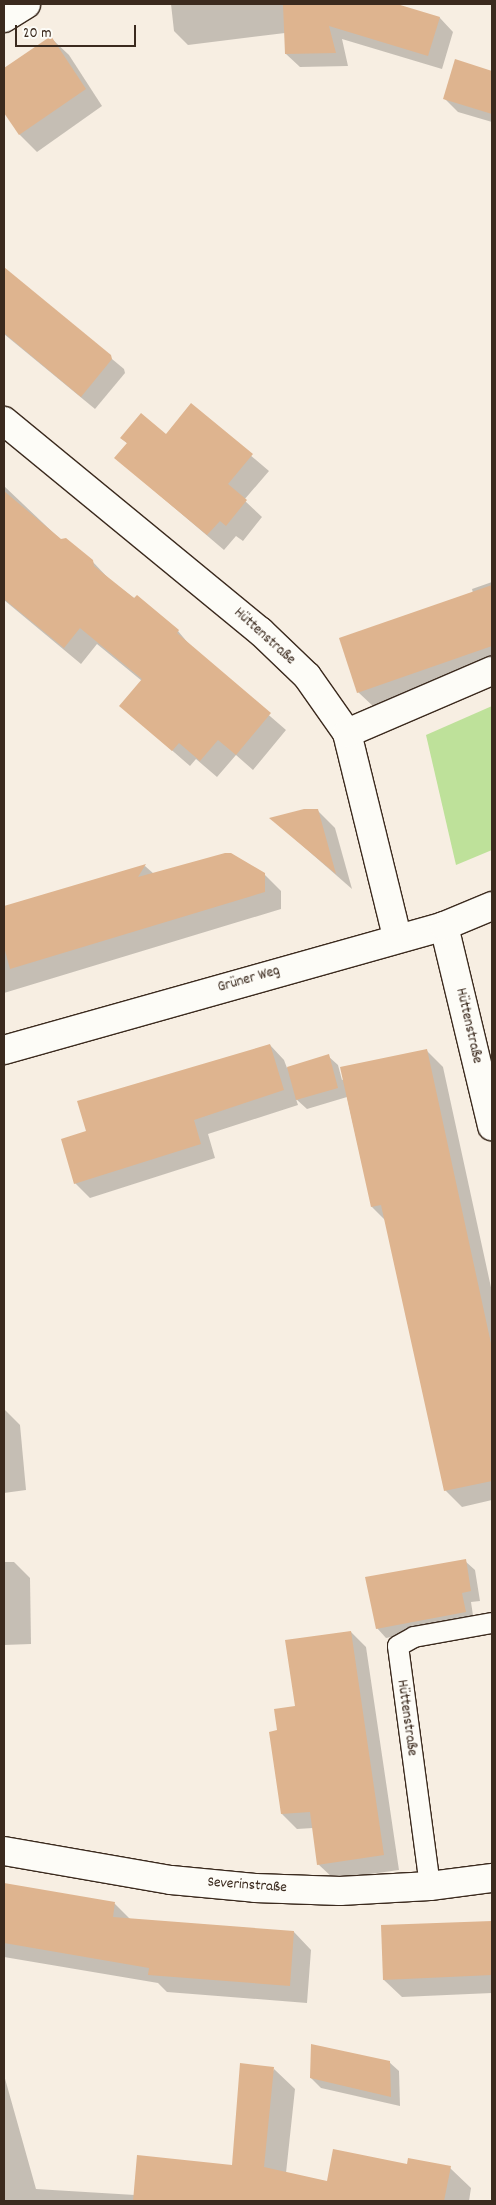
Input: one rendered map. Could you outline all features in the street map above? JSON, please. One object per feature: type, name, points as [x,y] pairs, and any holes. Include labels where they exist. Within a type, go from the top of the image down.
[{"type":"street","points":[[4,18],[26,4]]},
{"type":"street","name":"Hüttenstraße","points":[[4,421],[260,631],[307,676],[347,734],[397,937]]},
{"type":"street","points":[[347,734],[492,671]]},
{"type":"street","name":"Grüner Weg","points":[[4,1050],[397,937],[444,926],[492,906]]},
{"type":"street","name":"Hüttenstraße","points":[[444,926],[492,1126]]},
{"type":"street","name":"Severinstraße","points":[[4,1851],[171,1880],[254,1888],[340,1891],[430,1886],[492,1878]]},
{"type":"lane","name":"Hüttenstraße","points":[[430,1886],[398,1646],[414,1637],[492,1623]]},
{"type":"green space","points":[[492,706],[492,850],[456,865],[426,735]]},
{"type":"building","points":[[283,4],[397,4],[440,17],[428,56],[329,26],[336,53],[285,54]]},
{"type":"building","points":[[51,36],[86,89],[19,135],[4,113],[4,68]]},
{"type":"building","points":[[455,59],[492,71],[492,114],[443,99]]},
{"type":"building","points":[[4,267],[111,355],[112,359],[81,397],[4,333]]},
{"type":"building","points":[[191,403],[253,454],[228,484],[247,500],[226,526],[220,521],[207,535],[114,458],[127,443],[120,438],[141,413],[166,434]]},
{"type":"building","points":[[4,491],[61,539],[66,538],[93,560],[94,566],[134,598],[137,595],[179,630],[177,633],[271,713],[236,755],[218,740],[200,761],[179,743],[172,751],[119,706],[142,679],[80,628],[64,648],[4,599]]},
{"type":"building","points":[[492,585],[492,646],[357,693],[339,638]]},
{"type":"building","points":[[304,809],[318,809],[336,874],[269,818]]},
{"type":"building","points":[[231,853],[265,873],[265,892],[10,969],[4,947],[4,906],[146,864],[138,877]]},
{"type":"building","points":[[270,1044],[284,1090],[194,1120],[201,1144],[74,1184],[61,1139],[86,1131],[77,1101]]},
{"type":"building","points":[[427,1049],[492,1348],[492,1481],[444,1491],[381,1205],[371,1207],[340,1067]]},
{"type":"building","points":[[329,1054],[338,1088],[296,1100],[287,1067]]},
{"type":"building","points":[[466,1559],[471,1591],[462,1593],[466,1612],[376,1629],[365,1577]]},
{"type":"building","points":[[351,1631],[384,1855],[317,1865],[310,1812],[281,1814],[269,1732],[277,1730],[274,1709],[295,1706],[285,1640]]},
{"type":"building","points":[[4,1883],[115,1902],[113,1917],[294,1931],[290,1986],[148,1975],[149,1968],[4,1943]]},
{"type":"building","points":[[492,1921],[492,1975],[383,1980],[381,1925]]},
{"type":"building","points":[[311,2044],[390,2061],[391,2097],[310,2078]]},
{"type":"building","points":[[240,2063],[274,2067],[264,2167],[327,2181],[333,2149],[407,2164],[408,2158],[451,2166],[444,2201],[133,2201],[137,2155],[232,2165]]}]
